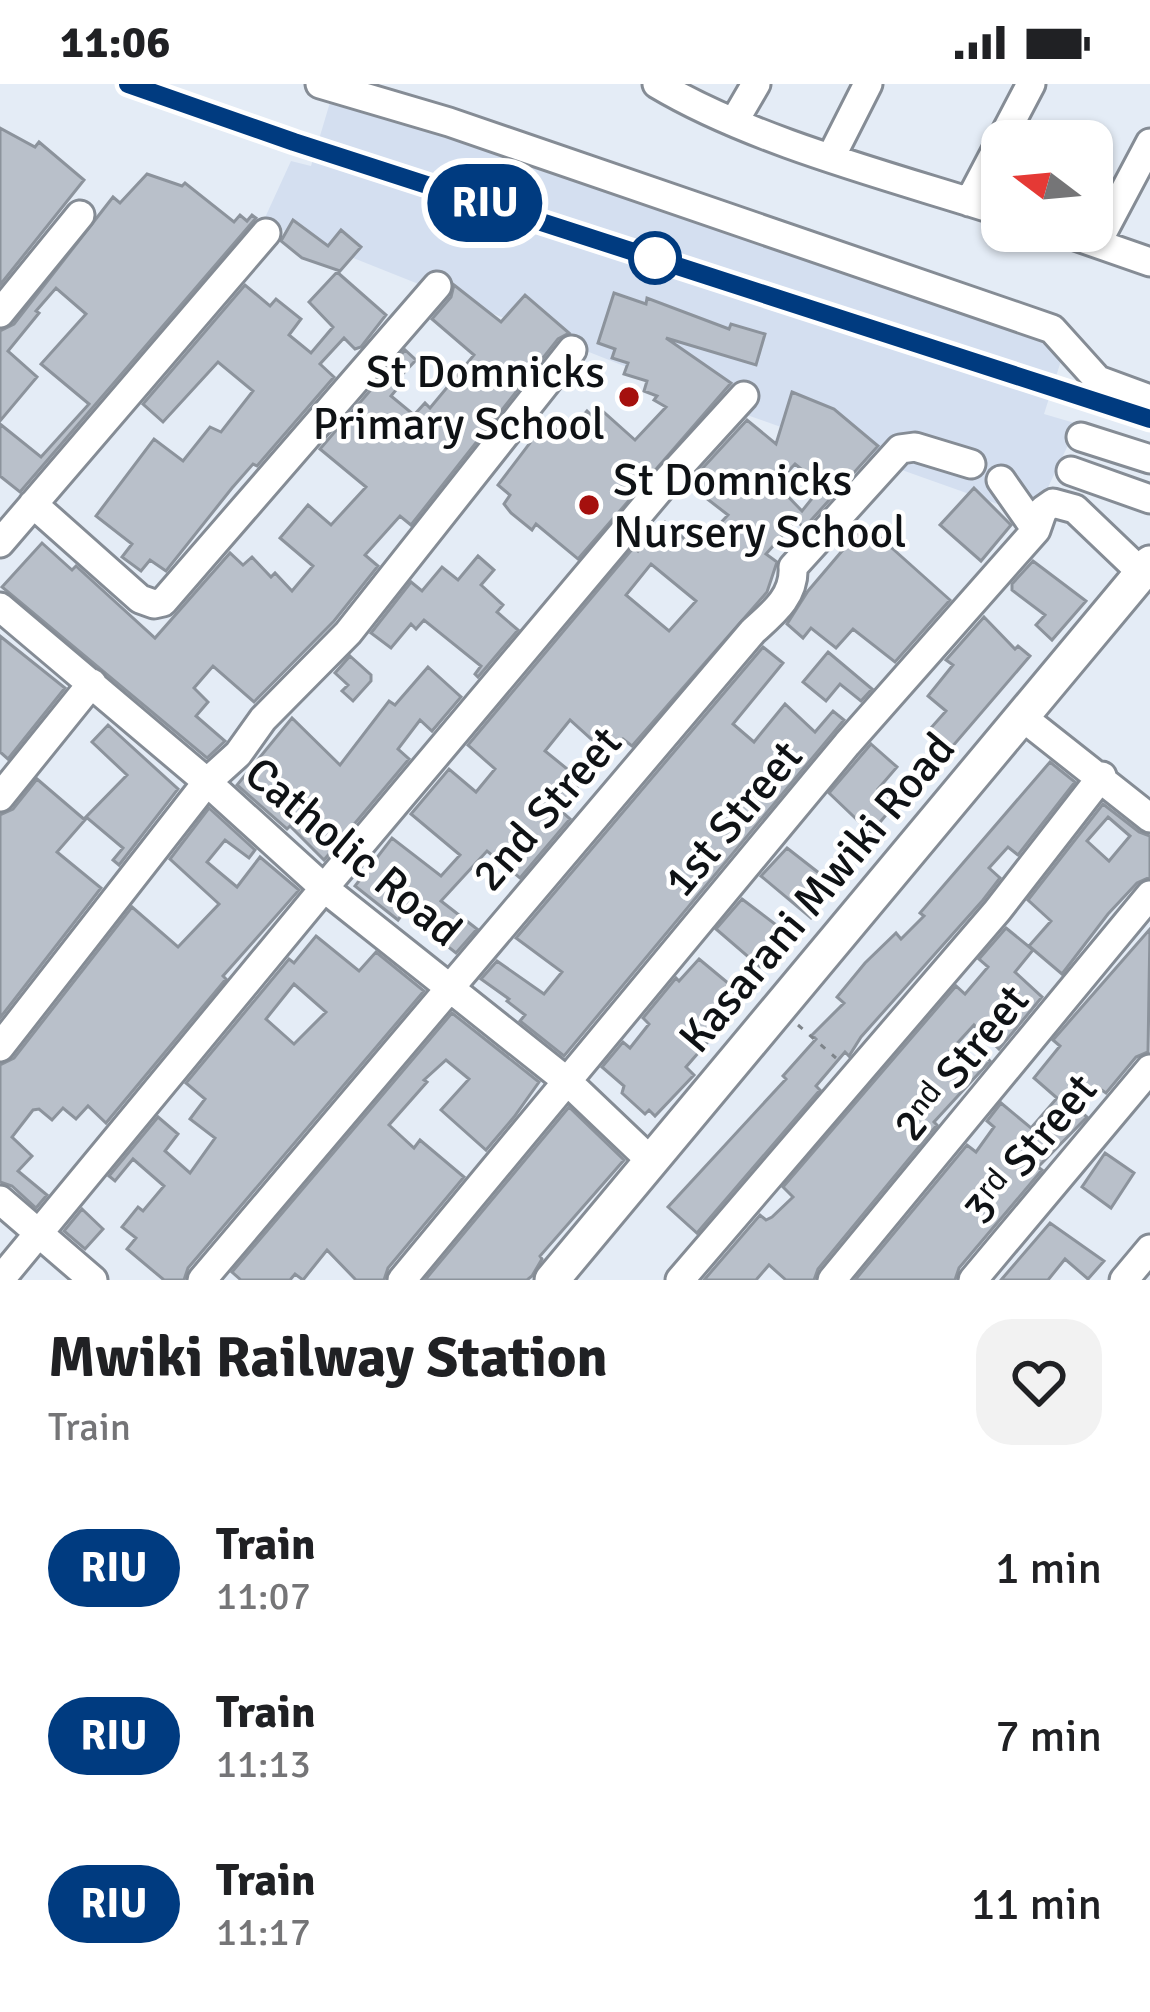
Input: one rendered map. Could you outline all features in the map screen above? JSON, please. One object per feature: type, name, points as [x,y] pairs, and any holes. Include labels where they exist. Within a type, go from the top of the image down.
[{"type":"main road","name":"Kasarani Mwiki Road","points":[[552,1280],[1146,568]]},
{"type":"street","points":[[320,84],[449,122],[1052,329],[1098,380],[1150,399]]},
{"type":"street","points":[[657,84],[681,98],[831,157],[981,206]]},
{"type":"street","points":[[735,120],[756,84]]},
{"type":"street","points":[[831,157],[868,84]]},
{"type":"street","points":[[969,202],[1031,84]]},
{"type":"street","points":[[1113,213],[1150,142]]},
{"type":"street","points":[[0,313],[80,215]]},
{"type":"street","points":[[0,543],[266,233]]},
{"type":"street","points":[[1113,249],[1150,262]]},
{"type":"street","points":[[33,504],[140,599],[163,602],[437,286]]},
{"type":"street","points":[[0,1047],[207,782],[348,633],[572,350]]},
{"type":"street","points":[[0,1280],[324,888],[670,477],[744,396]]},
{"type":"street","points":[[1082,437],[1150,459]]},
{"type":"street","name":"2nd Street","points":[[202,1280],[753,631],[779,607],[794,583],[793,567],[900,448],[915,447],[971,464]]},
{"type":"street","points":[[1071,471],[1150,500]]},
{"type":"street","points":[[1001,480],[1036,530]]},
{"type":"street","name":"1st Street","points":[[403,1280],[847,744],[1036,530],[1043,510],[1064,503],[1146,568]]},
{"type":"street","name":"Catholic Road","points":[[0,607],[324,888],[568,1082],[651,1162]]},
{"type":"street","points":[[0,797],[92,683]]},
{"type":"street","points":[[1022,716],[1150,818]]},
{"type":"street","points":[[680,1280],[998,911],[1102,776]]},
{"type":"street","name":"2ⁿᵈ Street","points":[[832,1280],[1150,895]]},
{"type":"street","name":"3ʳᵈ Street","points":[[973,1280],[1150,1070]]},
{"type":"street","points":[[0,1200],[93,1280]]},
{"type":"street","points":[[1124,1280],[1150,1250]]},
{"type":"path","points":[[778,1008],[856,1075]]},
{"type":"shaded area","points":[[331,99],[1067,342],[1044,414],[1078,424],[1034,517],[747,415],[263,222],[291,161],[311,166]]},
{"type":"building","points":[[0,128],[35,147],[39,142],[84,180],[0,285]]},
{"type":"building","points":[[147,174],[182,186],[185,183],[234,222],[240,215],[247,221],[252,215],[256,218],[20,492],[0,476],[0,424],[41,457],[89,404],[41,364],[86,314],[56,288],[36,311],[39,313],[8,351],[37,377],[0,421],[0,331],[14,324],[113,197],[120,203]]},
{"type":"building","points":[[293,220],[328,246],[341,230],[361,247],[340,271],[302,258],[281,241]]},
{"type":"building","points":[[337,272],[386,315],[361,347],[355,349],[344,338],[320,364],[334,377],[232,488],[166,571],[150,560],[141,571],[122,557],[132,544],[96,516],[154,439],[183,461],[210,427],[221,432],[253,391],[218,362],[163,422],[143,404],[245,285],[270,306],[276,299],[301,319],[289,335],[311,353],[333,327],[309,302]]},
{"type":"building","points":[[454,285],[501,322],[525,295],[569,333],[558,339],[411,525],[400,516],[365,555],[378,566],[334,621],[254,702],[213,666],[194,688],[208,702],[196,716],[225,741],[207,758],[2,587],[42,543],[72,570],[76,566],[155,638],[230,553],[243,565],[252,557],[292,591],[313,566],[280,538],[308,505],[331,525],[366,487],[320,449],[405,350],[416,360],[396,381],[401,384],[391,396],[414,415],[425,403],[430,408],[474,355],[432,319],[451,297]]},
{"type":"building","points":[[614,293],[646,304],[647,298],[729,329],[731,324],[765,334],[756,365],[666,338],[731,383],[578,559],[536,524],[532,530],[511,513],[504,504],[510,495],[498,485],[543,419],[565,437],[587,411],[592,416],[599,408],[635,440],[666,407],[654,400],[657,396],[644,391],[647,381],[624,374],[628,363],[612,358],[615,349],[598,343]]},
{"type":"building","points":[[792,392],[834,409],[878,446],[804,528],[796,520],[766,554],[777,562],[767,592],[632,746],[623,739],[609,755],[570,720],[545,751],[582,781],[559,809],[570,819],[520,878],[487,851],[441,901],[477,929],[456,953],[404,912],[398,920],[355,886],[392,838],[441,876],[460,855],[411,814],[449,769],[476,792],[495,769],[468,745],[634,547],[638,551],[665,522],[696,549],[728,515],[688,484],[747,420],[776,444]],"holes":[[[795,464],[822,486],[802,511],[776,484]],[[651,564],[696,601],[669,631],[626,595]]]},
{"type":"building","points":[[974,488],[1011,525],[981,561],[940,525]]},
{"type":"building","points":[[865,524],[950,600],[895,662],[853,629],[836,648],[811,628],[803,638],[787,624],[808,591]]},
{"type":"building","points":[[478,556],[494,570],[481,585],[503,605],[497,612],[518,630],[478,677],[475,674],[481,666],[424,620],[416,629],[411,624],[391,648],[371,633],[411,582],[422,591],[442,567],[458,580]]},
{"type":"building","points":[[1033,561],[1086,601],[1052,640],[1036,625],[1045,615],[1012,590]]},
{"type":"building","points":[[984,617],[1015,649],[1018,646],[1030,656],[952,747],[930,729],[946,711],[928,696],[953,665],[946,660]]},
{"type":"building","points":[[0,636],[65,688],[8,759],[0,752]]},
{"type":"building","points":[[763,647],[783,663],[733,724],[754,742],[785,704],[815,732],[833,711],[844,720],[564,1056],[520,1021],[525,1015],[509,999],[481,979],[497,961],[544,994],[562,972],[516,938]]},
{"type":"building","points":[[828,652],[872,689],[861,701],[840,684],[826,701],[803,682]]},
{"type":"building","points":[[350,656],[371,675],[353,701],[342,691],[348,685],[335,673]]},
{"type":"building","points":[[428,667],[461,697],[432,731],[420,720],[398,749],[409,759],[324,860],[237,785],[292,718],[340,765],[389,701],[395,705]]},
{"type":"building","points":[[108,725],[178,789],[119,865],[113,860],[123,848],[86,817],[127,775],[92,742]]},
{"type":"building","points":[[871,744],[897,767],[878,789],[896,803],[871,833],[829,793]]},
{"type":"building","points":[[1050,762],[1075,782],[1018,855],[1008,847],[989,868],[1000,878],[983,900],[849,1056],[845,1052],[816,1086],[820,1090],[697,1233],[668,1207],[786,1079],[783,1076],[816,1039],[812,1035],[844,1003],[837,997],[865,963],[896,933],[901,939],[924,916],[920,913]]},
{"type":"building","points":[[37,779],[85,820],[57,852],[101,888],[0,1018],[0,815],[13,809]]},
{"type":"building","points":[[1103,804],[1150,836],[1150,877],[1137,883],[1108,914],[1062,974],[1029,946],[1051,921],[1028,900]],"holes":[[[1108,817],[1130,836],[1109,861],[1087,841]]]},
{"type":"building","points":[[209,808],[255,850],[249,858],[225,840],[207,862],[237,887],[260,857],[299,890],[223,976],[226,979],[106,1123],[88,1106],[76,1119],[63,1108],[52,1120],[39,1109],[33,1110],[12,1137],[32,1156],[18,1171],[47,1195],[36,1208],[12,1186],[0,1182],[0,1065],[14,1058],[132,907],[178,947],[219,904],[170,859]]},
{"type":"building","points":[[787,848],[837,887],[811,918],[761,876]]},
{"type":"building","points":[[742,899],[788,934],[760,967],[716,929]]},
{"type":"building","points":[[1006,928],[1033,950],[1015,972],[1042,997],[999,1049],[974,1025],[942,1060],[963,1079],[985,1056],[990,1061],[934,1122],[937,1125],[818,1269],[814,1280],[786,1280],[769,1265],[756,1280],[704,1280],[760,1215],[766,1220],[772,1217],[793,1197],[783,1187],[956,986],[965,994],[988,967],[979,959]]},
{"type":"building","points":[[1150,929],[1148,1052],[1136,1057],[1106,1093],[1096,1086],[1079,1110],[1087,1117],[1038,1167],[1042,1170],[959,1268],[955,1280],[855,1280],[967,1145],[976,1152],[994,1127],[987,1121],[1001,1103],[1031,1128],[1057,1098],[1034,1078],[1060,1046],[1053,1040]]},
{"type":"building","points":[[316,936],[359,971],[376,952],[424,991],[188,1268],[184,1280],[164,1280],[127,1249],[136,1238],[122,1227],[164,1186],[133,1159],[115,1181],[109,1176],[158,1117],[178,1134],[165,1151],[190,1173],[215,1138],[190,1119],[205,1099],[186,1083],[289,959],[294,963]],"holes":[[[294,984],[326,1012],[294,1044],[266,1019]]]},
{"type":"building","points":[[699,959],[746,998],[686,1067],[694,1075],[655,1116],[649,1110],[645,1114],[602,1067],[623,1042],[630,1048],[649,1024],[643,1018],[676,978],[679,981]]},
{"type":"building","points":[[452,1013],[539,1082],[514,1117],[486,1150],[441,1110],[469,1079],[446,1060],[389,1125],[414,1148],[420,1140],[464,1177],[388,1268],[384,1280],[356,1280],[327,1250],[303,1280],[295,1274],[290,1280],[241,1280],[232,1272]]},
{"type":"building","points":[[569,1107],[624,1160],[540,1256],[532,1276],[527,1280],[425,1280]]},
{"type":"building","points":[[1105,1153],[1134,1173],[1111,1208],[1082,1187]]},
{"type":"building","points":[[82,1209],[103,1229],[85,1249],[64,1231]]},
{"type":"building","points":[[1050,1223],[1104,1261],[1088,1279],[1065,1259],[1048,1280],[1001,1280]]},
{"type":"railway","points":[[128,84],[1150,419]]},
{"type":"train","name":"RIU","points":[[128,84],[1150,419]]},
{"type":"place","name":"St Domnicks Primary School","points":[[629,397]]},
{"type":"place","name":"St Domnicks Nursery School","points":[[589,505]]}]
